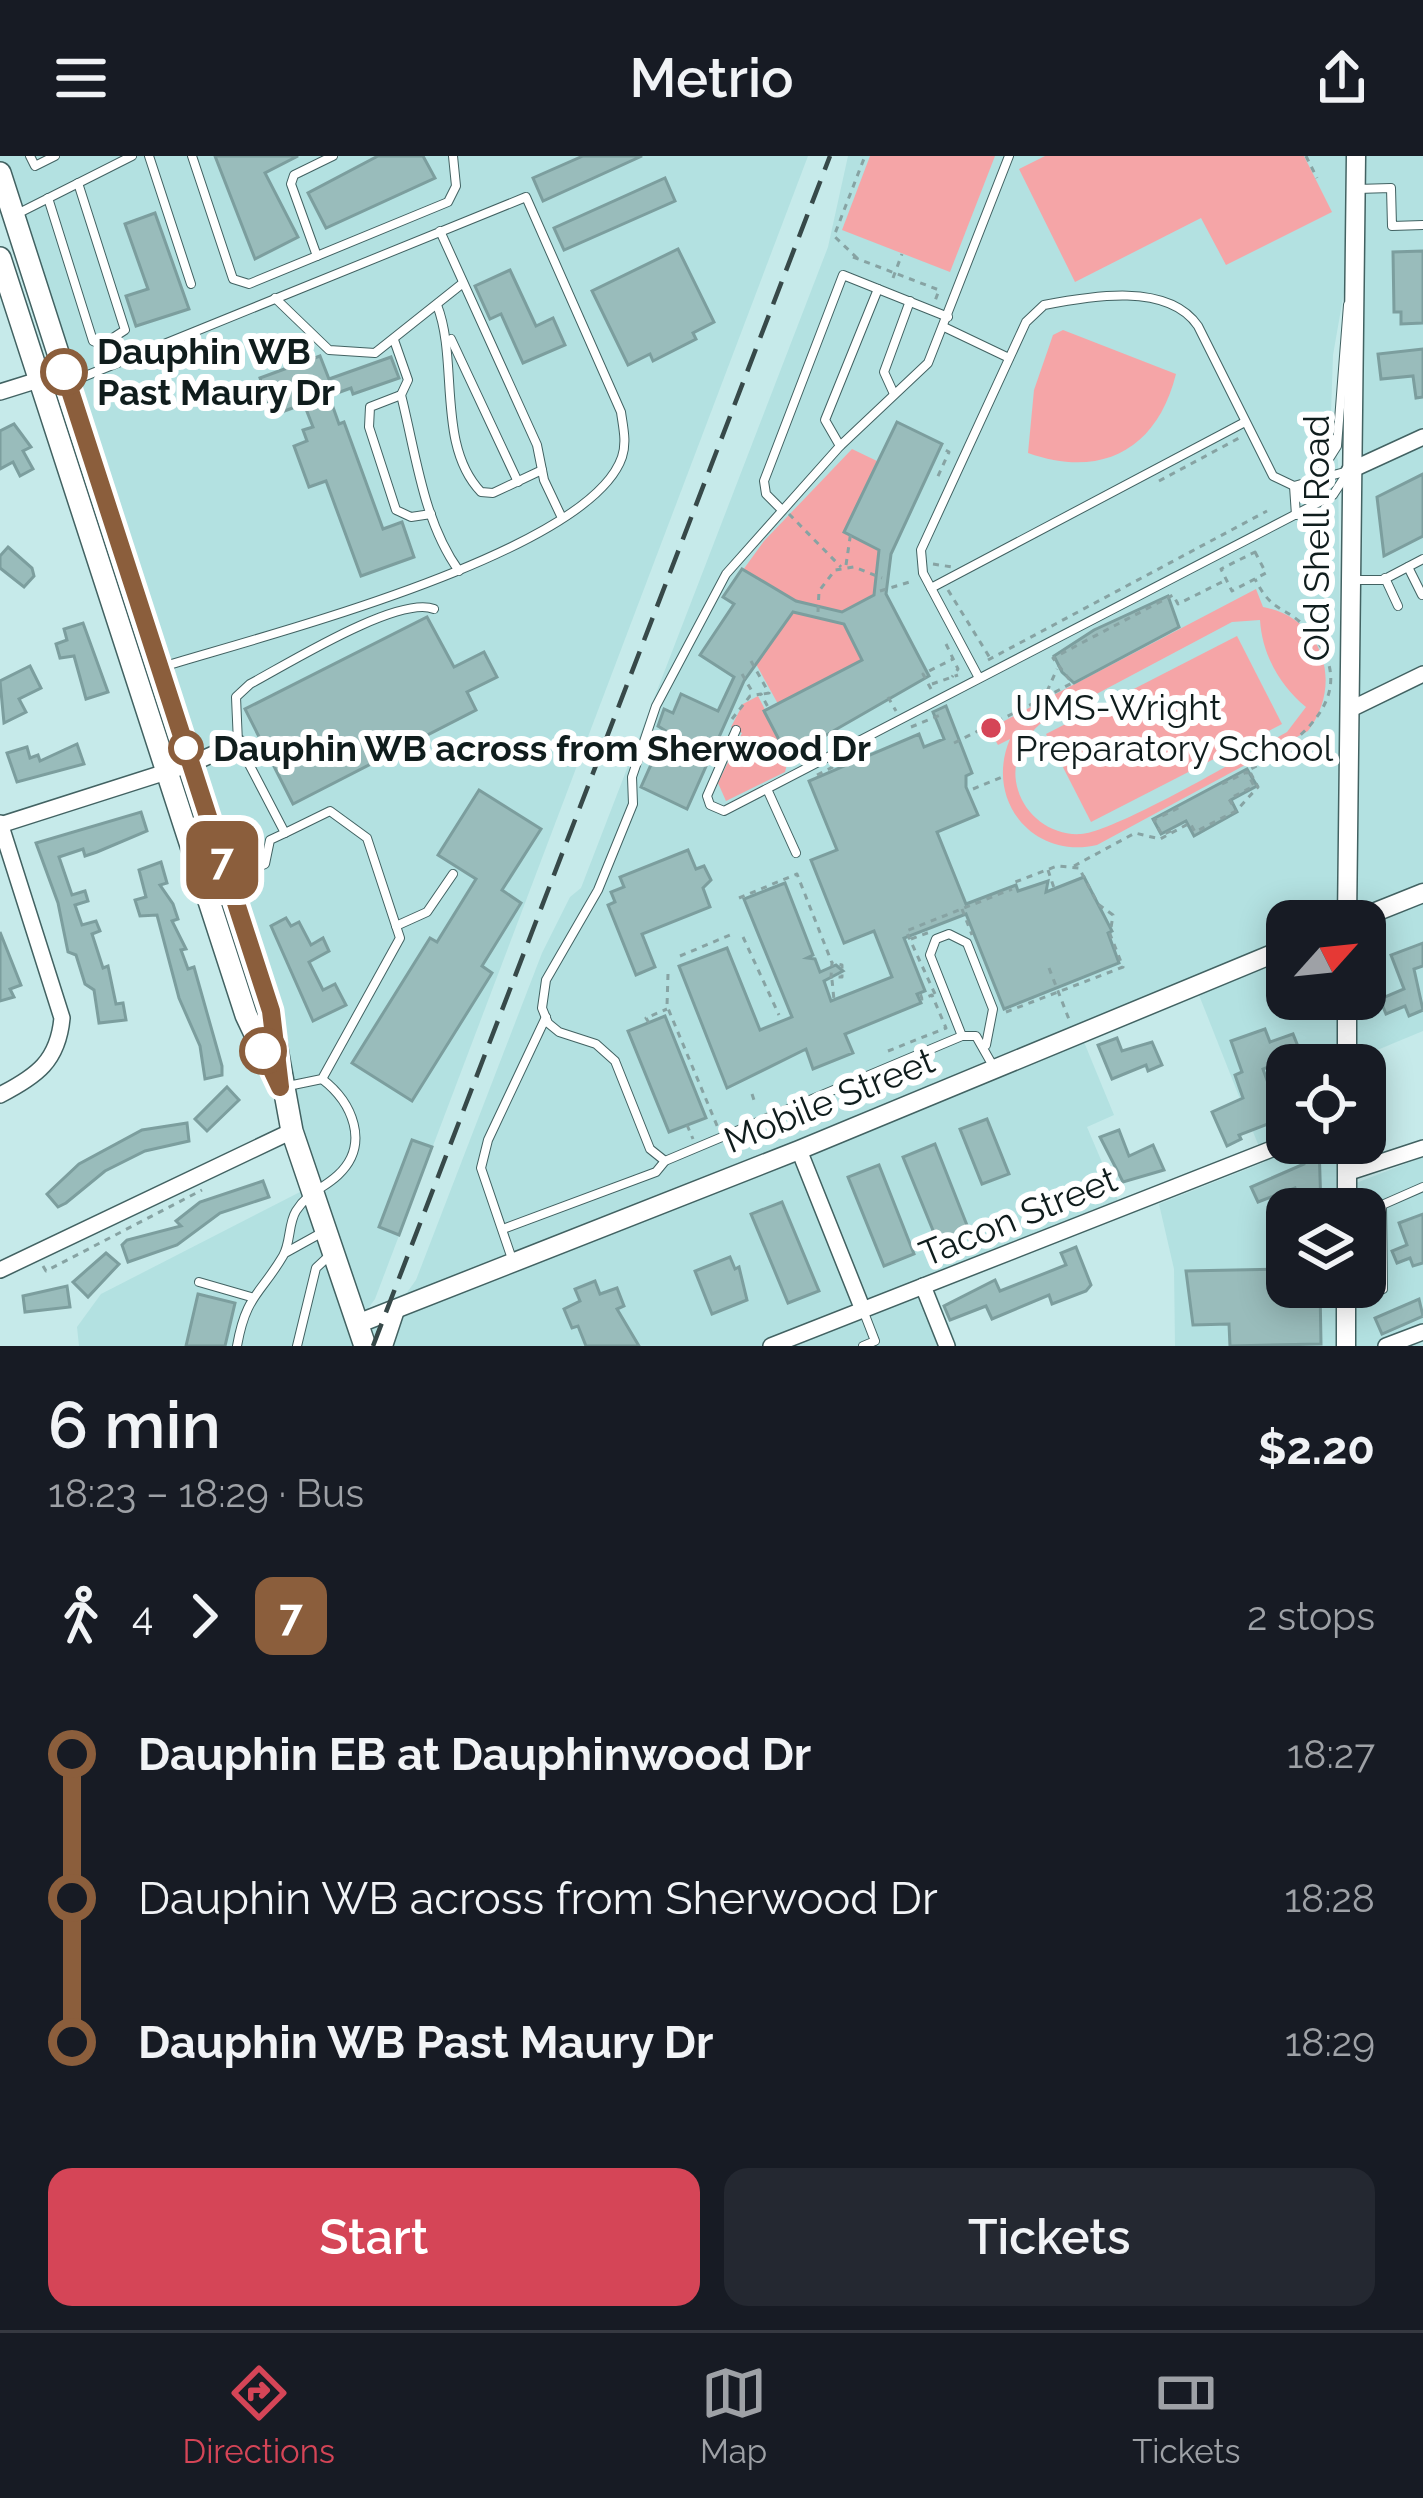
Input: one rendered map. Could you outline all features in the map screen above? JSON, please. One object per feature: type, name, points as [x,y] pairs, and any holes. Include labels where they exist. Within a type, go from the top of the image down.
[{"type":"main road","points":[[0,173],[7,217],[64,372],[271,1011],[280,1087],[358,1337]]},
{"type":"main road","points":[[0,258],[246,1015],[280,1087]]},
{"type":"street","name":"Old Shell Road","points":[[1350,900],[1349,471],[1356,156]]},
{"type":"street","points":[[0,392],[64,372]]},
{"type":"street","points":[[1349,471],[1423,437]]},
{"type":"street","points":[[136,676],[160,668]]},
{"type":"street","points":[[1349,710],[1423,674]]},
{"type":"street","points":[[0,1095],[48,1066],[57,1051],[62,1018],[0,824],[191,764],[238,742]]},
{"type":"street","points":[[1386,907],[1423,892]]},
{"type":"street","name":"Mobile Street","points":[[358,1337],[395,1310],[799,1150],[1266,957]]},
{"type":"street","points":[[0,1270],[292,1130]]},
{"type":"street","points":[[1347,1173],[1423,1148]]},
{"type":"street","points":[[799,1150],[863,1310]]},
{"type":"street","name":"Tacon Street","points":[[771,1346],[1266,1151]]},
{"type":"street","points":[[1347,1164],[1347,1188]]},
{"type":"street","points":[[922,1286],[947,1346]]},
{"type":"street","points":[[1346,1308],[1346,1346]]},
{"type":"street","points":[[382,1346],[395,1310]]},
{"type":"street","points":[[1386,1346],[1423,1332]]},
{"type":"lane","points":[[30,156],[35,166],[55,156]]},
{"type":"lane","points":[[7,217],[117,159],[132,156]]},
{"type":"lane","points":[[149,156],[191,284]]},
{"type":"lane","points":[[192,156],[233,279],[250,284],[448,202],[456,186],[453,156]]},
{"type":"lane","points":[[317,256],[291,184],[294,175],[333,156]]},
{"type":"lane","points":[[665,1161],[650,1149],[615,1060],[596,1044],[559,1032],[546,1017],[541,994],[616,847],[633,804],[632,777],[656,706],[726,574],[840,446],[928,363],[1009,156]]},
{"type":"lane","points":[[48,198],[92,341],[102,345],[118,340],[125,330],[78,183]]},
{"type":"lane","points":[[1355,189],[1391,188],[1392,226],[1423,225]]},
{"type":"lane","points":[[64,372],[83,377],[526,197],[621,412],[622,457],[599,490],[562,518],[459,571],[160,668]]},
{"type":"lane","points":[[440,231],[537,445],[562,518]]},
{"type":"lane","points":[[784,511],[766,494],[764,481],[843,275],[910,301],[1009,358]]},
{"type":"lane","points":[[1318,477],[1336,446],[1341,349],[1355,280]]},
{"type":"lane","points":[[274,298],[329,350],[375,353],[463,283]]},
{"type":"lane","points":[[840,446],[825,420],[878,289]]},
{"type":"lane","points":[[979,678],[922,565],[924,537],[1026,322],[1044,305],[1160,298],[1180,306],[1198,326],[1267,469],[1279,482],[1294,486],[1349,471]]},
{"type":"lane","points":[[894,394],[884,372],[910,301]]},
{"type":"lane","points":[[437,304],[518,482]]},
{"type":"lane","points":[[448,332],[450,385],[465,470],[486,494],[542,470]]},
{"type":"lane","points":[[394,340],[408,380],[401,395],[431,514],[442,548],[459,571]]},
{"type":"lane","points":[[401,395],[374,403],[367,413],[369,427],[396,510],[411,517],[431,514]]},
{"type":"lane","points":[[931,588],[1244,422]]},
{"type":"lane","points":[[736,730],[707,796],[710,805],[724,811],[1334,495],[1349,471]]},
{"type":"lane","points":[[1294,486],[1296,515]]},
{"type":"lane","points":[[1350,580],[1385,578],[1423,559]]},
{"type":"lane","points":[[1408,567],[1422,595]]},
{"type":"lane","points":[[1385,578],[1398,606]]},
{"type":"lane","points":[[285,832],[238,742],[236,697],[250,684],[360,626],[418,607],[434,609]]},
{"type":"lane","points":[[767,789],[796,853]]},
{"type":"lane","points":[[229,880],[265,864],[270,841],[330,811],[367,838],[400,938],[322,1079]]},
{"type":"lane","points":[[396,926],[427,912],[453,874]]},
{"type":"lane","points":[[962,1036],[930,951],[936,939],[955,933],[967,943],[993,1009],[986,1046]]},
{"type":"lane","points":[[513,1264],[483,1178],[484,1153],[546,1017]]},
{"type":"lane","points":[[503,1229],[656,1172],[665,1161],[962,1036],[976,1036],[986,1046],[994,1067]]},
{"type":"lane","points":[[280,1087],[322,1079]]},
{"type":"lane","points":[[237,1346],[251,1297],[285,1253],[293,1215],[311,1190],[338,1175],[353,1152],[356,1125],[350,1106],[322,1079]]},
{"type":"lane","points":[[1386,1203],[1423,1187]]},
{"type":"lane","points":[[285,1253],[328,1242]]},
{"type":"lane","points":[[297,1346],[316,1268],[328,1242]]},
{"type":"lane","points":[[200,1282],[251,1297]]},
{"type":"lane","points":[[863,1310],[875,1341],[863,1346]]},
{"type":"path","points":[[865,156],[834,236],[855,258],[939,290],[934,303]]},
{"type":"path","points":[[1306,156],[1317,178]]},
{"type":"path","points":[[894,275],[902,254]]},
{"type":"path","points":[[938,476],[949,452],[940,447]]},
{"type":"path","points":[[784,511],[843,567],[882,578]]},
{"type":"path","points":[[947,589],[989,659],[1267,511]]},
{"type":"path","points":[[818,612],[822,586],[843,567],[850,531]]},
{"type":"path","points":[[1252,552],[1266,573],[1255,579],[1232,591],[1221,569],[1252,552]]},
{"type":"path","points":[[934,564],[938,571]]},
{"type":"path","points":[[888,1052],[946,1028],[906,931],[1048,869],[1074,866],[1135,832],[1160,839],[1190,823],[1195,832],[1236,811],[1258,787],[1249,770],[1310,731],[1328,685],[1325,658],[1313,635],[1294,617],[1269,606],[1255,579]]},
{"type":"path","points":[[954,743],[1072,683],[1053,658],[1174,595],[1178,604],[1226,580]]},
{"type":"path","points":[[880,591],[914,581]]},
{"type":"path","points":[[946,644],[953,658],[958,669],[956,676],[928,685],[923,674],[953,658]]},
{"type":"path","points":[[751,661],[769,693],[761,694]]},
{"type":"path","points":[[1044,698],[1058,668]]},
{"type":"path","points":[[742,674],[754,695]]},
{"type":"path","points":[[888,697],[896,713]]},
{"type":"path","points":[[906,729],[910,738]]},
{"type":"path","points":[[830,770],[855,760],[852,755]]},
{"type":"path","points":[[1222,784],[1246,772],[1254,786],[1229,799],[1236,811]]},
{"type":"path","points":[[973,788],[1002,777]]},
{"type":"path","points":[[1172,833],[1162,835],[1154,820],[1180,807]]},
{"type":"path","points":[[1003,1013],[1123,967],[1110,934],[1113,915],[1098,904],[1085,874],[1074,866]]},
{"type":"path","points":[[1048,869],[1054,890]]},
{"type":"path","points":[[739,898],[796,874],[832,963],[829,987],[834,1000]]},
{"type":"path","points":[[680,956],[730,935]]},
{"type":"path","points":[[743,937],[779,1015]]},
{"type":"path","points":[[699,948],[703,957]]},
{"type":"path","points":[[832,963],[845,971],[833,978]]},
{"type":"path","points":[[1048,967],[1072,1027]]},
{"type":"path","points":[[668,974],[668,1008],[718,1129]]},
{"type":"path","points":[[920,993],[922,999],[944,990]]},
{"type":"path","points":[[649,1023],[646,1018],[668,1008]]},
{"type":"path","points":[[752,1094],[755,1103]]},
{"type":"path","points":[[687,1125],[694,1140]]},
{"type":"path","points":[[42,1264],[46,1271],[196,1194],[202,1190],[195,1174]]},
{"type":"shaded area","points":[[0,156],[808,156],[375,1299],[357,1324],[0,174]]},
{"type":"shaded area","name":"UMS-Wright Preparatory School","points":[[848,156],[1348,156],[1347,275],[1333,355],[1330,442],[1338,460],[1341,714],[1365,156],[1423,156],[1423,1031],[1386,1046],[1266,1044],[1266,1164],[1339,1164],[1338,1188],[1266,1188],[1266,1308],[1386,1308],[1386,1188],[1343,1188],[1423,1157],[1423,1346],[1175,1346],[1174,1269],[1159,1204],[1265,1162],[1197,990],[1266,966],[1266,1020],[1386,1020],[1386,900],[1266,900],[1266,950],[1077,1025],[1114,1115],[1087,1127],[1118,1200],[930,1278],[957,1346],[79,1346],[77,1327],[101,1294],[300,1192],[351,1331],[804,1139],[403,1298],[416,1280],[542,953],[570,897],[581,888],[828,247]]},
{"type":"shaded area","points":[[870,156],[995,156],[950,272],[842,230]]},
{"type":"shaded area","points":[[1045,156],[1304,156],[1332,212],[1226,265],[1201,218],[1075,282],[1019,169]]},
{"type":"shaded area","points":[[1063,330],[1176,374],[1155,422],[1122,452],[1079,462],[1028,453],[1034,390],[1053,335]]},
{"type":"shaded area","points":[[852,449],[877,461],[844,531],[879,550],[874,595],[842,612],[796,601],[743,570],[764,541]]},
{"type":"shaded area","points":[[1256,589],[1263,607],[1300,624],[1322,655],[1325,693],[1308,731],[1097,845],[1053,843],[1020,820],[1004,783],[1010,739],[998,745],[989,729]],"holes":[[[1260,620],[1274,668],[1306,707],[1287,732],[1183,790],[1098,830],[1060,832],[1027,809],[1018,790],[1016,763],[1027,738],[1040,724],[1232,622]]]},
{"type":"shaded area","points":[[793,612],[844,624],[863,660],[778,704],[756,664]]},
{"type":"shaded area","points":[[1237,636],[1282,724],[1091,822],[1046,734]]},
{"type":"shaded area","points":[[758,696],[789,756],[785,772],[726,801],[718,783],[742,733],[731,727],[743,704]]},
{"type":"building","points":[[215,156],[298,156],[265,173],[298,237],[255,259]]},
{"type":"building","points":[[378,156],[423,156],[435,178],[326,228],[308,193]]},
{"type":"building","points":[[583,156],[642,156],[543,201],[533,178]]},
{"type":"building","points":[[665,178],[675,201],[564,250],[554,228]]},
{"type":"building","points":[[155,213],[189,309],[136,326],[126,296],[148,289],[125,224]]},
{"type":"building","points":[[678,249],[714,322],[693,333],[696,339],[653,361],[650,354],[628,365],[592,291]]},
{"type":"building","points":[[1423,251],[1423,323],[1401,324],[1401,312],[1394,312],[1393,252]]},
{"type":"building","points":[[510,270],[536,326],[553,318],[565,345],[523,363],[501,314],[490,319],[475,286]]},
{"type":"building","points":[[1423,349],[1423,397],[1416,398],[1413,376],[1381,379],[1378,354]]},
{"type":"building","points":[[320,356],[329,379],[391,357],[399,378],[353,394],[351,388],[329,396],[339,424],[344,422],[383,529],[402,522],[414,557],[361,576],[326,481],[309,487],[294,446],[307,441],[303,430],[313,427],[304,404],[273,415],[260,378]]},
{"type":"building","points":[[897,422],[942,444],[891,554],[886,594],[929,676],[788,757],[764,711],[862,660],[844,624],[793,612],[744,681],[687,809],[641,787],[666,731],[658,726],[664,709],[673,713],[681,694],[718,711],[734,677],[700,655],[734,604],[723,597],[742,569],[796,601],[842,612],[874,595],[879,550],[844,532]]},
{"type":"building","points":[[14,424],[31,447],[23,451],[33,469],[20,476],[13,462],[0,469],[0,431]]},
{"type":"building","points":[[1423,474],[1423,536],[1384,556],[1377,497]]},
{"type":"building","points":[[8,547],[32,568],[34,576],[24,587],[0,568],[0,556]]},
{"type":"building","points":[[1168,596],[1179,627],[1074,683],[1062,672],[1054,656],[1094,630]]},
{"type":"building","points":[[427,617],[454,667],[484,652],[497,677],[467,692],[476,710],[293,804],[245,709]]},
{"type":"building","points":[[83,623],[108,692],[86,699],[74,656],[60,658],[56,644],[67,640],[64,629]]},
{"type":"building","points":[[30,666],[41,688],[19,699],[26,712],[4,723],[0,681]]},
{"type":"building","points":[[946,706],[972,773],[966,776],[966,787],[978,815],[937,832],[966,904],[1016,885],[1018,891],[1048,881],[1046,892],[1084,877],[1112,931],[1108,933],[1119,963],[1004,1009],[966,914],[904,938],[925,991],[917,994],[921,1003],[845,1034],[853,1053],[813,1069],[806,1049],[727,1088],[679,966],[727,948],[760,1030],[792,1017],[744,899],[785,883],[813,955],[807,958],[815,959],[820,972],[836,965],[843,971],[824,981],[831,1001],[892,977],[874,931],[844,943],[811,860],[837,850],[809,781],[919,734],[924,747],[944,739],[933,712]]},
{"type":"building","points":[[77,744],[84,764],[17,782],[7,753],[27,747],[30,758],[38,755],[40,761]]},
{"type":"building","points":[[1247,769],[1257,786],[1231,800],[1237,812],[1194,836],[1186,821],[1161,834],[1153,819]]},
{"type":"building","points":[[479,790],[541,829],[502,890],[521,903],[482,966],[492,973],[412,1101],[352,1063],[430,938],[437,942],[476,879],[438,855]]},
{"type":"building","points":[[141,812],[147,831],[85,856],[83,849],[59,857],[72,895],[85,891],[88,901],[75,905],[82,925],[96,921],[100,931],[92,934],[103,968],[108,966],[116,1004],[123,1003],[126,1020],[99,1023],[94,990],[85,984],[76,955],[68,952],[58,903],[36,843]]},
{"type":"building","points":[[688,850],[696,869],[704,866],[711,880],[703,888],[710,907],[642,934],[655,967],[636,975],[608,905],[615,902],[611,892],[624,887],[620,877]]},
{"type":"building","points":[[161,862],[167,883],[160,885],[178,919],[172,921],[186,949],[181,950],[188,969],[194,967],[222,1075],[205,1079],[200,1046],[179,998],[157,915],[140,916],[135,900],[146,897],[139,870]]},
{"type":"building","points":[[286,918],[291,926],[299,922],[311,945],[323,938],[329,951],[309,962],[323,990],[335,984],[346,1005],[313,1021],[271,926]]},
{"type":"building","points":[[0,932],[21,985],[10,989],[14,997],[0,1001]]},
{"type":"building","points":[[1423,943],[1423,966],[1414,969],[1423,1010],[1409,1016],[1405,1006],[1386,1014],[1386,996],[1404,989],[1391,955]]},
{"type":"building","points":[[665,1016],[706,1118],[669,1132],[628,1031]]},
{"type":"building","points":[[1265,1029],[1270,1042],[1293,1034],[1297,1044],[1266,1044],[1266,1125],[1239,1135],[1241,1139],[1227,1146],[1212,1112],[1243,1098],[1235,1075],[1242,1072],[1231,1041]]},
{"type":"building","points":[[1117,1038],[1122,1051],[1152,1042],[1162,1065],[1148,1071],[1146,1065],[1112,1079],[1098,1045]]},
{"type":"building","points":[[227,1087],[239,1100],[207,1131],[195,1119]]},
{"type":"building","points":[[987,1119],[1009,1174],[982,1184],[960,1129]]},
{"type":"building","points":[[187,1123],[189,1141],[145,1151],[105,1171],[58,1207],[47,1194],[79,1164],[142,1130]]},
{"type":"building","points":[[1119,1130],[1129,1156],[1153,1145],[1164,1170],[1123,1182],[1100,1137]]},
{"type":"building","points":[[412,1140],[432,1147],[399,1235],[379,1227]]},
{"type":"building","points":[[935,1144],[970,1233],[939,1245],[903,1157]]},
{"type":"building","points":[[1304,1164],[1320,1164],[1320,1188],[1266,1188],[1266,1199],[1258,1202],[1251,1187]]},
{"type":"building","points":[[879,1165],[914,1254],[884,1266],[848,1177]]},
{"type":"building","points":[[263,1181],[269,1197],[220,1213],[177,1245],[128,1262],[122,1245],[127,1240],[181,1226],[176,1221],[200,1202]]},
{"type":"building","points":[[782,1202],[819,1291],[788,1303],[751,1214]]},
{"type":"building","points":[[1423,1214],[1423,1263],[1413,1266],[1410,1258],[1397,1263],[1392,1251],[1407,1245],[1399,1223]]},
{"type":"building","points":[[1076,1247],[1091,1285],[1086,1291],[1052,1304],[1049,1295],[992,1319],[986,1306],[950,1320],[944,1306],[995,1280],[1000,1291],[1066,1265],[1061,1253]]},
{"type":"building","points":[[106,1253],[119,1264],[88,1297],[73,1282]]},
{"type":"building","points":[[730,1257],[735,1269],[739,1267],[747,1300],[712,1314],[695,1271]]},
{"type":"building","points":[[1266,1269],[1266,1308],[1320,1308],[1321,1344],[1230,1346],[1229,1324],[1193,1325],[1186,1271]]},
{"type":"building","points":[[595,1281],[600,1294],[617,1288],[624,1306],[617,1309],[639,1346],[586,1346],[578,1326],[572,1328],[564,1309],[580,1301],[575,1289]]},
{"type":"building","points":[[67,1286],[70,1307],[25,1312],[23,1296]]},
{"type":"building","points":[[198,1294],[235,1303],[225,1346],[186,1346]]},
{"type":"building","points":[[1419,1299],[1423,1316],[1382,1334],[1375,1318]]},
{"type":"railway","points":[[373,1346],[830,156]]},
{"type":"bus line","name":"7","points":[[64,372],[271,1011],[280,1087],[263,1051]]},
{"type":"place","name":"Dauphin WB Past Maury Dr","points":[[64,372]]},
{"type":"place","name":"UMS-Wright Preparatory School","points":[[991,728]]},
{"type":"place","name":"Dauphin WB across from Sherwood Dr","points":[[186,748]]}]
